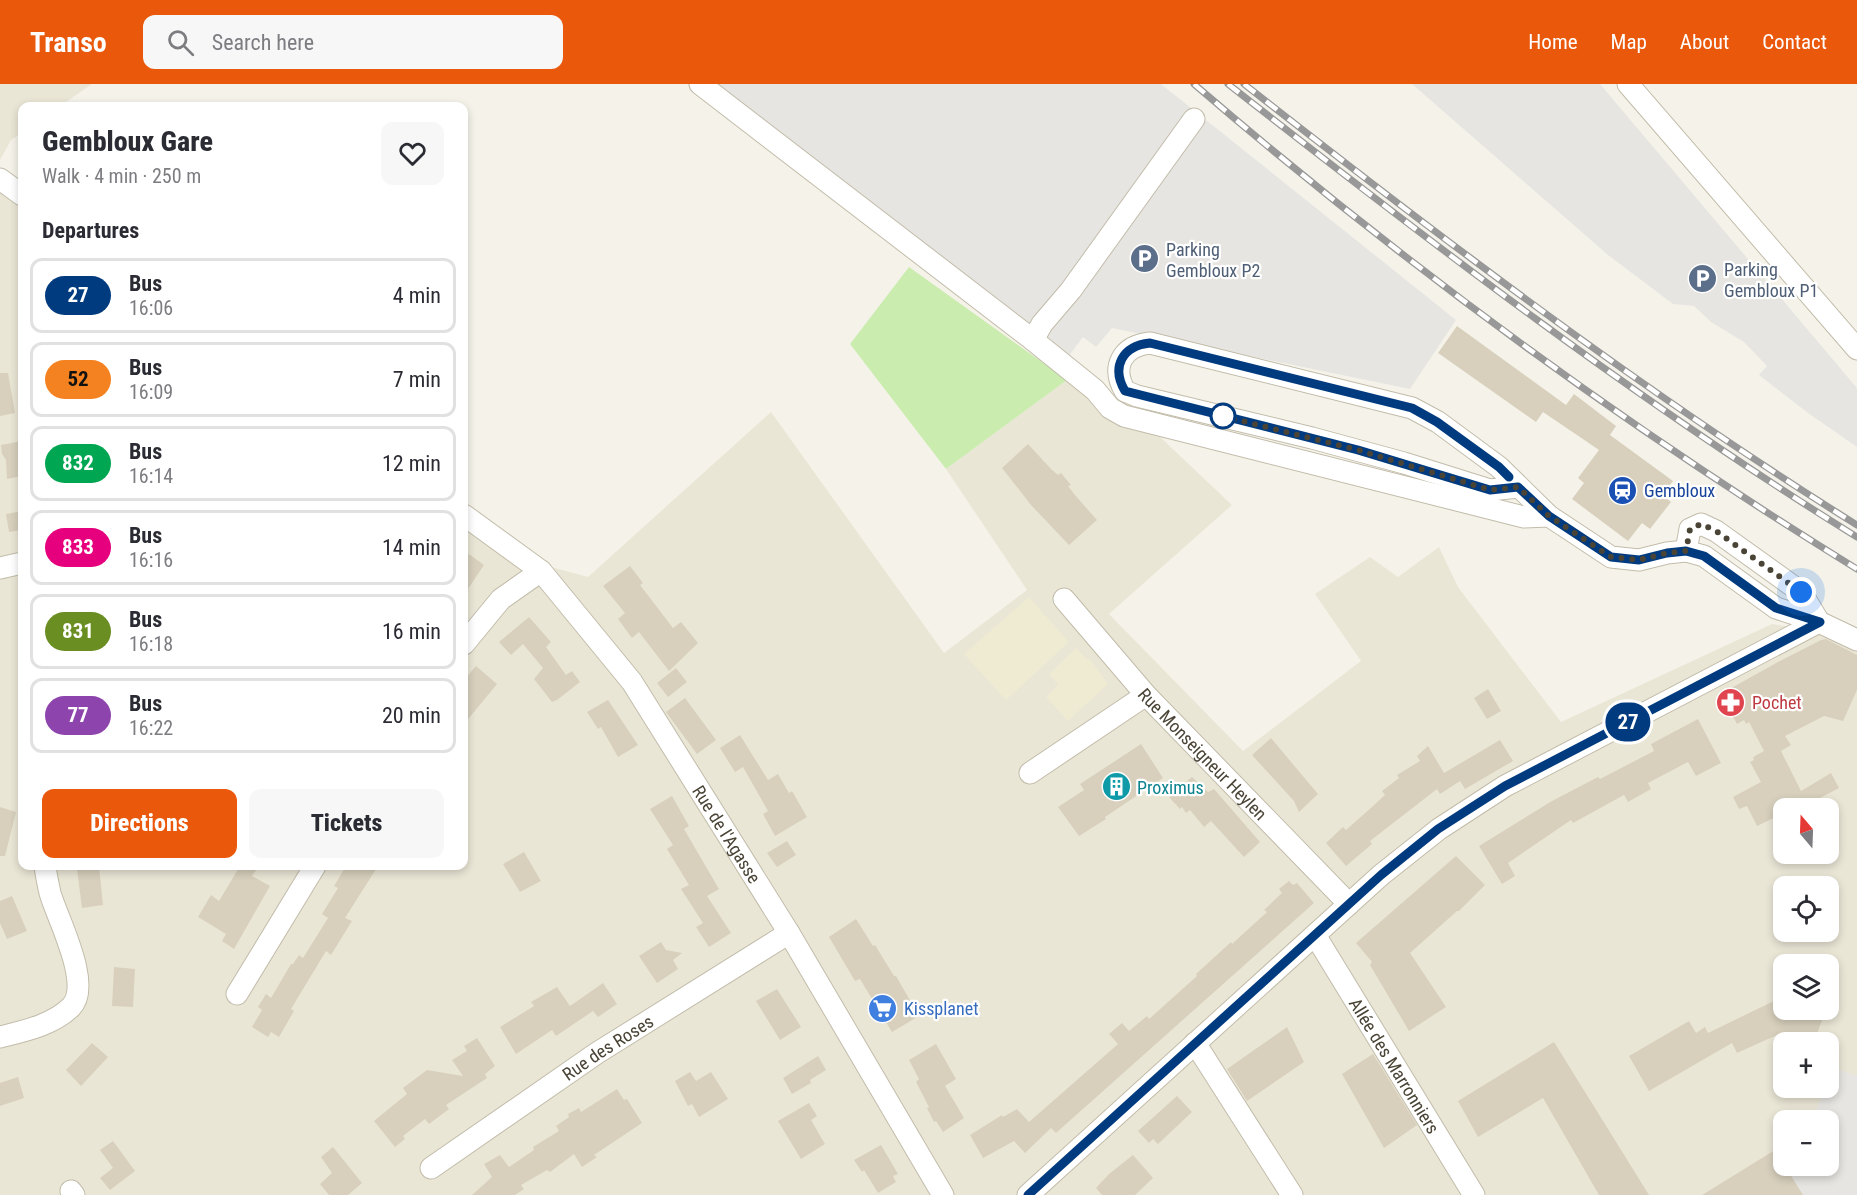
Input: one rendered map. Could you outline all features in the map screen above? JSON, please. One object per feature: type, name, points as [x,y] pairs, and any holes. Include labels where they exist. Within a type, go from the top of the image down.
[{"type":"street","points":[[700,84],[1069,368],[1095,390],[1110,408],[1124,416],[1524,517],[1549,516]]},
{"type":"street","points":[[1628,84],[1857,349]]},
{"type":"street","points":[[1033,340],[1042,324],[1071,290],[1194,119]]},
{"type":"street","points":[[0,179],[18,192]]},
{"type":"street","points":[[1518,487],[1490,490],[1404,463],[1312,438],[1137,396],[1125,391],[1119,382],[1118,370],[1121,359],[1129,350],[1150,343],[1412,408],[1437,422],[1499,467],[1549,516],[1611,557],[1639,560],[1686,551],[1704,556],[1776,608],[1820,622],[1857,640]]},
{"type":"street","name":"Rue de l'Agasse","points":[[468,518],[541,571],[632,682],[789,933],[943,1195]]},
{"type":"street","points":[[1686,551],[1690,529],[1701,524],[1716,531],[1801,592],[1820,622]]},
{"type":"street","points":[[0,568],[18,564]]},
{"type":"street","points":[[468,639],[501,599],[541,571]]},
{"type":"street","name":"Rue Monseigneur Heylen","points":[[1064,599],[1146,695],[1349,904]]},
{"type":"street","points":[[1028,1195],[1349,904],[1438,829],[1505,786],[1820,622]]},
{"type":"street","points":[[1030,773],[1146,695]]},
{"type":"street","points":[[0,1037],[52,1021],[73,1005],[79,987],[64,930],[50,894],[46,870]]},
{"type":"street","points":[[237,994],[313,870]]},
{"type":"street","name":"Rue des Roses","points":[[431,1168],[597,1053],[789,933]]},
{"type":"street","name":"Allée des Marronniers","points":[[1315,935],[1474,1195]]},
{"type":"street","points":[[1196,1043],[1292,1195]]},
{"type":"shaded area","points":[[0,84],[92,84],[66,102],[18,102],[18,136],[11,140],[0,160]]},
{"type":"shaded area","name":"Parking Gembloux P2","points":[[687,84],[1161,84],[1456,320],[1410,389],[1112,328],[1096,347],[1083,337],[1068,357],[831,198]]},
{"type":"shaded area","name":"Parking Gembloux P1","points":[[1412,84],[1600,84],[1857,388],[1857,447],[1759,375],[1767,366],[1744,342],[1711,322],[1694,306],[1673,304],[1608,255]]},
{"type":"shaded area","points":[[0,170],[18,183],[18,870],[468,870],[468,511],[540,564],[588,577],[771,412],[944,653],[1027,590],[946,469],[1067,380],[1159,436],[1232,505],[1109,614],[1243,751],[1361,661],[1315,594],[1370,557],[1398,577],[1439,547],[1458,587],[1561,722],[1772,624],[1823,632],[1857,647],[1857,1195],[0,1195]]},
{"type":"shaded area","points":[[1029,597],[1069,642],[1006,700],[964,654]]},
{"type":"shaded area","points":[[1076,648],[1087,659],[1090,659],[1108,684],[1068,721],[1046,697],[1058,685],[1049,674]]},
{"type":"shaded area","points":[[1839,1069],[1857,1076],[1857,1195],[1803,1195],[1791,1176],[1839,1176],[1839,1110],[1816,1110],[1821,1098],[1839,1098]]},
{"type":"green space","points":[[909,267],[1067,380],[946,469],[850,344]]},
{"type":"building","points":[[1457,326],[1566,405],[1574,394],[1616,426],[1610,435],[1673,481],[1662,495],[1671,502],[1650,529],[1642,523],[1628,541],[1572,499],[1584,483],[1578,478],[1599,450],[1543,412],[1536,422],[1438,353]]},
{"type":"building","points":[[0,373],[8,373],[15,413],[0,416]]},
{"type":"building","points":[[18,442],[18,477],[7,479],[6,460],[2,454],[1,445]]},
{"type":"building","points":[[1028,444],[1051,469],[1058,475],[1061,473],[1071,485],[1068,486],[1097,520],[1069,545],[1031,505],[1002,468]]},
{"type":"building","points":[[18,512],[18,531],[9,532],[6,514]]},
{"type":"building","points":[[469,554],[484,565],[468,589]]},
{"type":"building","points":[[630,566],[643,583],[640,585],[673,628],[681,622],[698,643],[669,671],[639,632],[632,638],[618,619],[625,613],[603,586]]},
{"type":"building","points":[[529,617],[551,642],[546,647],[566,675],[572,671],[580,682],[552,702],[534,679],[543,668],[523,644],[511,655],[499,642]]},
{"type":"building","points":[[1826,639],[1857,655],[1857,690],[1843,721],[1824,716],[1785,736],[1791,745],[1781,751],[1801,791],[1831,773],[1839,788],[1820,798],[1773,798],[1773,818],[1757,826],[1747,806],[1739,809],[1733,797],[1761,782],[1750,762],[1754,760],[1753,757],[1764,751],[1749,722],[1746,724],[1744,720],[1737,724],[1731,713],[1727,714],[1717,696]]},
{"type":"building","points":[[476,666],[497,684],[468,719],[468,675]]},
{"type":"building","points":[[676,668],[687,682],[668,697],[657,683]]},
{"type":"building","points":[[1488,689],[1501,711],[1487,719],[1474,698]]},
{"type":"building","points":[[685,698],[716,740],[697,754],[666,712]]},
{"type":"building","points":[[608,700],[638,745],[618,757],[601,727],[598,729],[587,712]]},
{"type":"building","points":[[1698,719],[1721,763],[1696,776],[1688,762],[1648,783],[1651,789],[1628,802],[1624,795],[1573,823],[1571,820],[1508,863],[1515,876],[1502,884],[1479,846],[1552,801],[1654,751],[1651,744]]},
{"type":"building","points":[[740,735],[768,780],[778,774],[789,793],[792,791],[807,817],[775,836],[763,814],[768,811],[743,767],[735,772],[720,748]]},
{"type":"building","points":[[1271,738],[1318,794],[1299,812],[1294,801],[1252,755]]},
{"type":"building","points":[[1500,740],[1513,761],[1465,789],[1460,781],[1440,794],[1437,789],[1370,841],[1372,844],[1346,866],[1326,843],[1343,827],[1346,830],[1385,795],[1382,791],[1399,778],[1397,775],[1420,761],[1417,756],[1428,746],[1444,773]]},
{"type":"building","name":"Proximus","points":[[1141,744],[1163,778],[1079,836],[1058,807],[1084,790],[1080,784]]},
{"type":"building","points":[[1192,777],[1208,792],[1214,789],[1260,842],[1244,857],[1211,821],[1204,827],[1190,810],[1186,813],[1169,797]]},
{"type":"building","points":[[672,796],[689,826],[684,829],[719,889],[707,896],[731,933],[709,947],[696,927],[703,923],[681,889],[689,885],[667,849],[673,845],[650,809]]},
{"type":"building","points":[[0,807],[16,812],[5,856],[0,856]]},
{"type":"building","points":[[787,841],[796,855],[777,867],[767,853]]},
{"type":"building","points":[[524,852],[541,881],[520,892],[503,864]]},
{"type":"building","points":[[1456,856],[1485,885],[1410,953],[1446,1007],[1409,1031],[1370,965],[1372,962],[1356,943]]},
{"type":"building","points":[[77,870],[99,870],[103,905],[82,908]]},
{"type":"building","points":[[238,870],[256,870],[252,876],[270,886],[234,949],[222,941],[226,934],[198,917],[211,895],[219,901]]},
{"type":"building","points":[[344,870],[375,870],[345,918],[352,921],[331,955],[326,951],[291,1009],[294,1011],[279,1037],[271,1032],[268,1037],[252,1027],[262,1010],[258,1007],[266,994],[271,998],[299,955],[303,958],[328,918],[322,914],[338,888],[334,886]]},
{"type":"building","points":[[1289,881],[1293,885],[1297,883],[1314,903],[1056,1133],[1051,1128],[1025,1153],[1014,1141],[983,1158],[970,1135],[1002,1115],[1003,1117],[1017,1109],[1029,1122],[1118,1044],[1109,1034],[1122,1023],[1129,1031],[1147,1016],[1149,1019],[1231,942],[1232,944],[1267,912],[1264,910],[1282,893],[1279,889]]},
{"type":"building","points":[[12,896],[27,931],[7,939],[0,923],[0,901]]},
{"type":"building","points":[[856,919],[896,976],[919,1016],[892,1032],[860,979],[855,981],[829,937]]},
{"type":"building","points":[[661,942],[666,950],[682,953],[673,960],[678,969],[657,983],[639,956]]},
{"type":"building","points":[[114,967],[135,969],[133,1007],[112,1006]]},
{"type":"building","points":[[603,983],[617,1004],[598,1017],[593,1011],[556,1036],[552,1030],[516,1054],[500,1027],[534,1006],[531,1002],[557,987],[570,1006]]},
{"type":"building","points":[[777,989],[801,1027],[780,1040],[756,1001]]},
{"type":"building","points":[[1773,1001],[1773,1020],[1822,1020],[1818,1032],[1773,1032],[1773,1037],[1737,1053],[1732,1043],[1649,1091],[1629,1056],[1689,1021],[1696,1033],[1705,1027],[1708,1033]]},
{"type":"building","points":[[1287,1027],[1304,1062],[1247,1101],[1227,1069]]},
{"type":"building","points":[[477,1038],[495,1066],[485,1074],[487,1078],[446,1105],[449,1109],[429,1124],[425,1119],[403,1136],[405,1139],[395,1147],[374,1121],[407,1094],[403,1088],[427,1070],[463,1076],[452,1060],[467,1051],[464,1046]]},
{"type":"building","points":[[1554,1042],[1649,1195],[1599,1195],[1543,1098],[1478,1137],[1458,1101]]},
{"type":"building","points":[[92,1043],[108,1057],[81,1086],[66,1070]]},
{"type":"building","points":[[936,1044],[956,1079],[945,1086],[964,1118],[943,1132],[936,1121],[934,1122],[927,1108],[929,1107],[916,1082],[919,1079],[909,1060]]},
{"type":"building","points":[[1373,1054],[1417,1125],[1384,1148],[1342,1074]]},
{"type":"building","points":[[818,1056],[826,1070],[810,1080],[811,1083],[792,1094],[783,1078]]},
{"type":"building","points":[[690,1072],[696,1081],[711,1072],[728,1099],[699,1117],[692,1104],[688,1106],[675,1081]]},
{"type":"building","points":[[18,1077],[24,1098],[0,1106],[0,1083]]},
{"type":"building","points":[[617,1089],[624,1100],[627,1099],[642,1123],[594,1155],[597,1157],[582,1167],[574,1154],[550,1172],[547,1170],[521,1185],[524,1189],[515,1195],[472,1195],[492,1177],[484,1164],[500,1155],[509,1167],[534,1150],[533,1147],[559,1131],[556,1126],[569,1117],[568,1114],[579,1108],[581,1112]]},
{"type":"building","points":[[1177,1096],[1192,1112],[1158,1144],[1153,1139],[1149,1143],[1138,1131]]},
{"type":"building","points":[[809,1103],[817,1116],[811,1120],[825,1144],[801,1159],[778,1121]]},
{"type":"building","points":[[113,1141],[135,1171],[110,1190],[100,1178],[113,1168],[100,1150]]},
{"type":"building","points":[[881,1145],[898,1174],[893,1176],[896,1182],[878,1193],[864,1170],[862,1172],[854,1160]]},
{"type":"building","points":[[333,1147],[362,1183],[348,1195],[329,1195],[320,1184],[332,1173],[321,1157]]},
{"type":"building","points":[[1773,1151],[1773,1176],[1791,1176],[1803,1195],[1702,1195]]},
{"type":"building","points":[[1133,1155],[1153,1178],[1135,1195],[1102,1195],[1096,1188]]},
{"type":"railway","points":[[1194,84],[1352,214],[1516,340],[1685,458],[1857,569]]},
{"type":"railway","points":[[1228,84],[1381,203],[1615,376],[1775,485],[1857,537]]},
{"type":"railway","points":[[1244,84],[1544,313],[1699,422],[1857,525]]},
{"type":"bus line","name":"27","points":[[1028,1195],[1381,875],[1438,829],[1505,786],[1820,622],[1776,608],[1704,556],[1686,551],[1639,560],[1611,557],[1549,516],[1518,487],[1490,490],[1358,450],[1137,396],[1125,391],[1119,382],[1118,370],[1121,359],[1129,350],[1150,343],[1412,408],[1437,422],[1499,467],[1509,477]]},
{"type":"place","name":"Parking Gembloux P2","points":[[1145,259]]},
{"type":"place","name":"Parking Gembloux P1","points":[[1703,279]]},
{"type":"place","name":"Gembloux","points":[[1623,490]]},
{"type":"place","name":"Pochet","points":[[1731,702]]},
{"type":"place","name":"Proximus","points":[[1116,787]]},
{"type":"place","name":"Kissplanet","points":[[883,1008]]},
{"type":"route","points":[[1223,416],[1218,415],[1358,450],[1490,490],[1518,487],[1549,516],[1611,557],[1639,560],[1686,551],[1690,529],[1701,524],[1716,531],[1801,592]]}]
